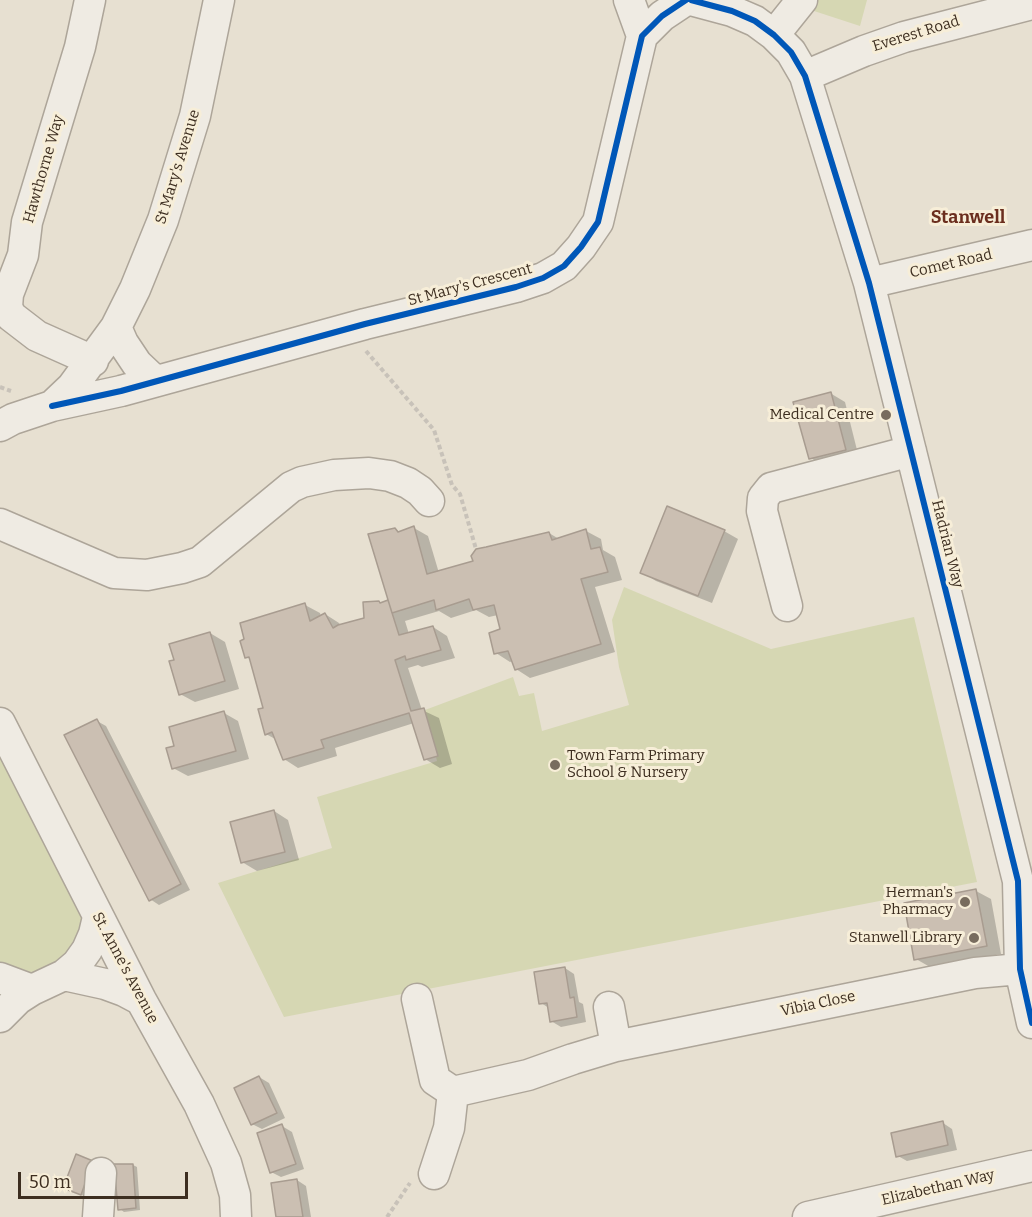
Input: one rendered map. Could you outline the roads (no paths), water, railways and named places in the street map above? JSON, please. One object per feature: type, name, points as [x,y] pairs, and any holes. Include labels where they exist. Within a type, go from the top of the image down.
[{"type":"street","name":"Hawthorne Way","points":[[90,0],[80,47],[27,222],[23,255],[9,294],[7,307],[11,316],[36,336],[93,361]]},
{"type":"street","name":"St Mary's Avenue","points":[[52,406],[72,387],[93,361],[116,327],[135,289],[163,220],[195,116],[219,0]]},
{"type":"street","points":[[628,0],[642,36],[662,16],[686,0]]},
{"type":"street","name":"Hadrian Way","points":[[691,0],[732,11],[754,21],[774,35],[790,52],[805,76],[869,283],[1018,881],[1020,969],[1030,1008]]},
{"type":"street","points":[[774,35],[802,0]]},
{"type":"street","name":"Everest Road","points":[[805,76],[904,37],[1032,4]]},
{"type":"street","name":"St Mary's Crescent","points":[[0,426],[13,419],[52,406],[516,287],[543,278],[564,266],[581,248],[598,222],[642,36]]},
{"type":"street","name":"Comet Road","points":[[869,283],[1032,245]]},
{"type":"street","points":[[116,327],[123,343],[137,364],[155,381]]},
{"type":"street","points":[[787,606],[762,511],[762,498],[771,488],[911,451]]},
{"type":"street","points":[[0,524],[114,573],[147,575],[200,562],[291,487],[302,482],[334,475],[369,473],[408,483],[429,501]]},
{"type":"street","name":"St. Anne's Avenue","points":[[0,723],[141,1000],[199,1104],[226,1162],[235,1195],[236,1217]]},
{"type":"street","points":[[0,1017],[18,999],[63,975],[77,964],[87,950],[98,917]]},
{"type":"street","name":"Vibia Close","points":[[453,1092],[528,1074],[616,1046],[975,973],[1020,969]]},
{"type":"street","points":[[63,975],[124,990],[141,1000]]},
{"type":"street","points":[[0,978],[32,990]]},
{"type":"street","points":[[417,999],[435,1080],[453,1092],[449,1128],[434,1174]]},
{"type":"street","points":[[609,1007],[616,1046]]},
{"type":"street","name":"Elizabethan Way","points":[[808,1217],[1032,1166]]},
{"type":"street","points":[[98,1217],[101,1173]]},
{"type":"place","name":"Medical Centre","points":[[886,415]]},
{"type":"place","name":"Town Farm Primary School & Nursery","points":[[555,765]]},
{"type":"place","name":"Herman's Pharmacy","points":[[965,902]]},
{"type":"place","name":"Stanwell Library","points":[[974,938]]},
{"type":"district","name":"Stanwell","points":[[968,218]]}]
